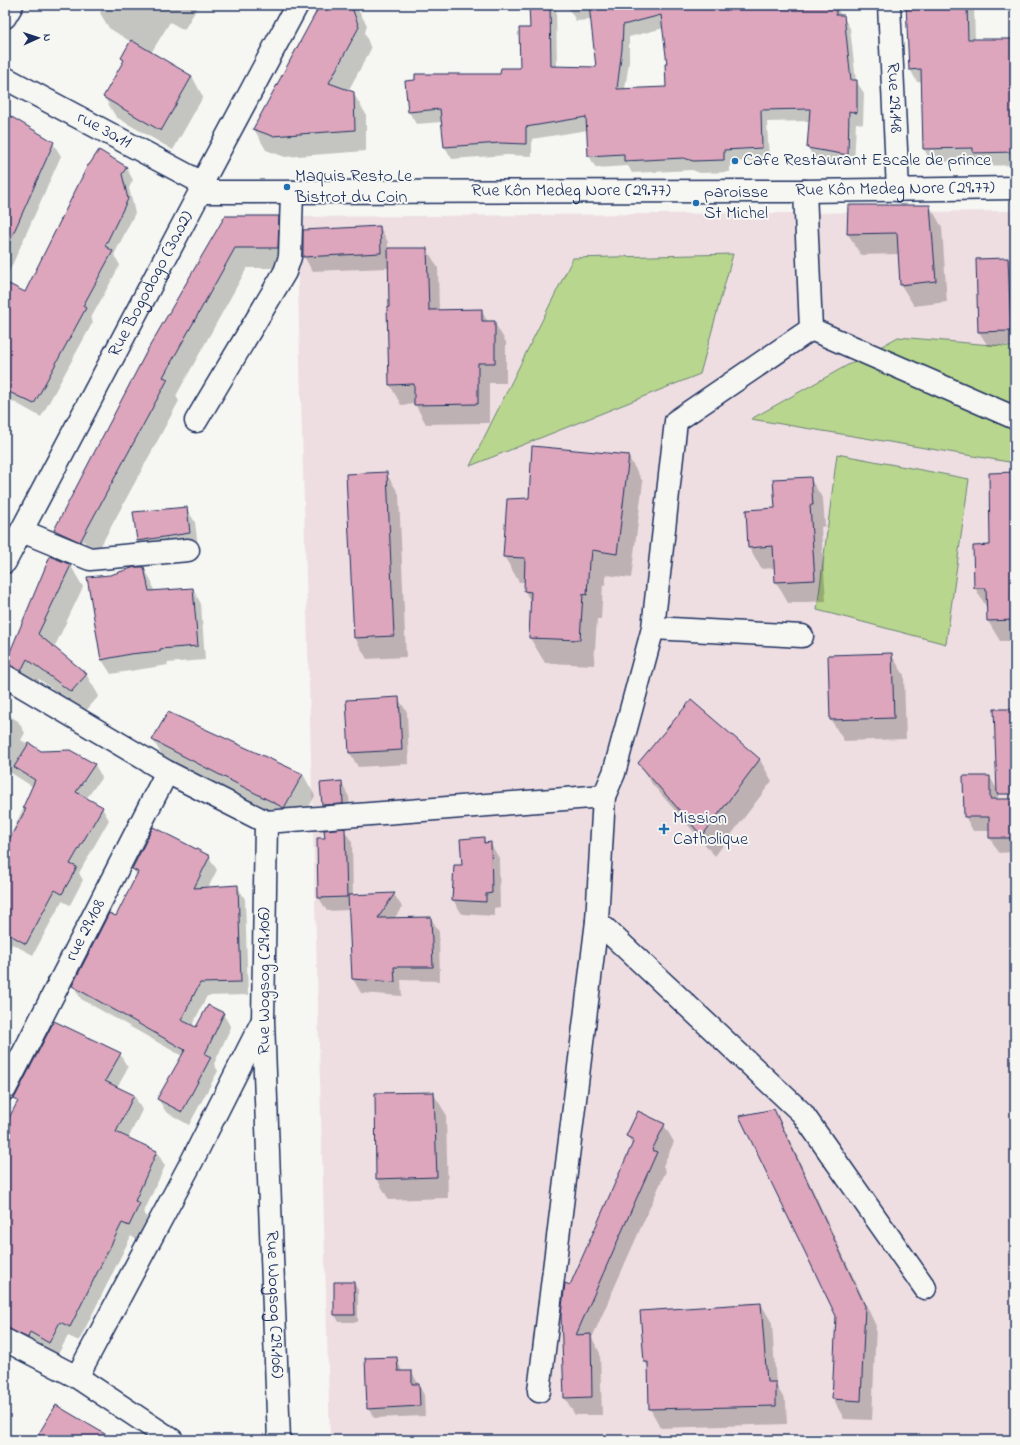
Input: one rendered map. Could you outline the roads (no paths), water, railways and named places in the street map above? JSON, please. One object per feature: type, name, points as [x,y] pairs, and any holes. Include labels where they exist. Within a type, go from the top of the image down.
[{"type":"street","points":[[5,18],[12,5]]},
{"type":"street","name":"Rue Bogodogo (30.02)","points":[[5,562],[297,5]]},
{"type":"street","name":"Rue 29.148","points":[[889,5],[898,190]]},
{"type":"street","name":"rue 30.11","points":[[5,78],[201,187]]},
{"type":"street","name":"Rue Kôn Medeg Nore (29.77)","points":[[201,187],[292,192],[805,191],[1015,188]]},
{"type":"street","points":[[805,191],[811,329]]},
{"type":"street","points":[[196,421],[285,272],[290,257],[292,192]]},
{"type":"street","points":[[811,329],[1015,418]]},
{"type":"street","points":[[539,1391],[597,921],[604,796],[614,773],[653,628],[676,420],[811,329]]},
{"type":"street","points":[[22,531],[90,558],[188,550]]},
{"type":"street","points":[[653,628],[802,636]]},
{"type":"street","points":[[5,676],[167,772],[266,822],[604,796]]},
{"type":"street","name":"rue 29.108","points":[[5,1089],[167,772]]},
{"type":"street","name":"Rue Wogsog (29.106)","points":[[266,822],[263,1020],[279,1440]]},
{"type":"street","points":[[597,921],[802,1113],[925,1288]]},
{"type":"street","points":[[77,1377],[192,1161],[263,1020]]},
{"type":"street","points":[[5,1340],[77,1377],[172,1440]]},
{"type":"place","name":"Cafe Restaurant Escale de prince","points":[[735,161]]},
{"type":"place","name":"Maquis Resto Le Bistrot du Coin","points":[[287,187]]},
{"type":"place","name":"paroisse St Michel","points":[[696,203]]},
{"type":"place","name":"Mission Catholique","points":[[664,829]]}]
